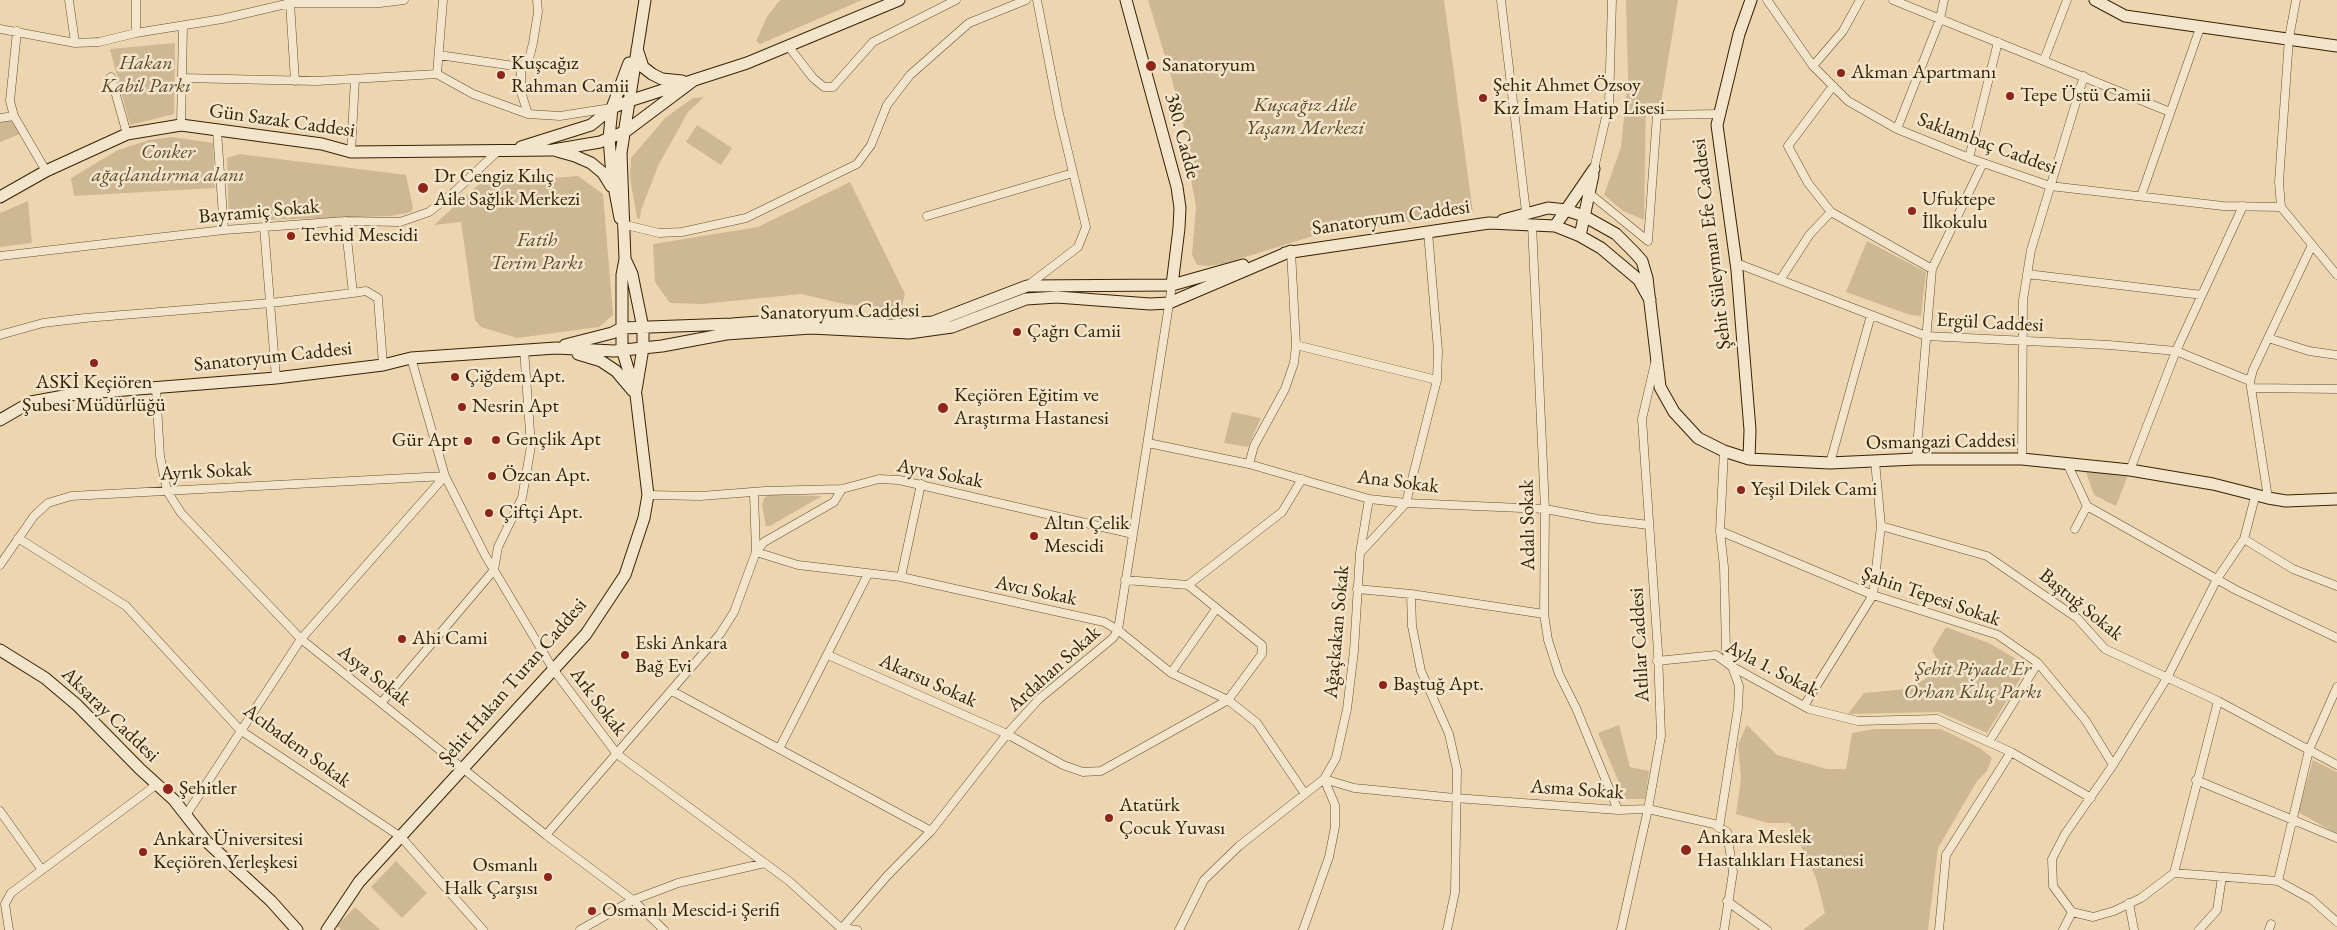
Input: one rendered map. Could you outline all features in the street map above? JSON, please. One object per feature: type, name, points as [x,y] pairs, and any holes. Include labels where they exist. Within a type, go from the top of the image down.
[{"type":"main road","points":[[636,395],[622,349],[622,275],[625,259],[622,224],[624,204],[621,153],[626,131],[636,46],[645,0]]},
{"type":"main road","name":"Gün Sazak Caddesi","points":[[0,197],[46,171],[127,134],[181,125],[322,144],[351,152],[497,152],[515,149],[591,125],[612,108],[629,101],[789,47],[899,0]]},
{"type":"main road","name":"380. Cadde","points":[[1126,0],[1177,187],[1180,228],[1172,285]]},
{"type":"main road","name":"Şehit Süleyman Efe Caddesi","points":[[1749,458],[1750,430],[1736,263],[1717,125],[1739,34],[1751,0]]},
{"type":"main road","points":[[2095,0],[2126,16],[2337,46]]},
{"type":"main road","points":[[636,46],[643,67],[652,74],[676,82],[694,80]]},
{"type":"main road","points":[[622,224],[614,194],[609,138],[612,108],[636,46]]},
{"type":"main road","name":"Gün Sazak Caddesi","points":[[515,149],[553,150],[600,142],[626,131],[694,80]]},
{"type":"main road","points":[[553,150],[575,156],[590,163],[603,173],[614,194]]},
{"type":"main road","points":[[1580,236],[1594,169]]},
{"type":"main road","points":[[1554,226],[1594,169]]},
{"type":"main road","name":"Sanatoryum Caddesi","points":[[556,348],[612,333],[622,328],[814,318],[890,325],[932,322],[1027,286],[1172,285],[1291,251],[1496,222],[1526,212],[1548,208],[1566,210],[1584,216],[1616,234],[1642,262],[1650,300]]},
{"type":"main road","name":"Sanatoryum Caddesi","points":[[1496,222],[1554,226],[1580,236],[1602,248],[1627,268],[1639,280],[1650,300]]},
{"type":"main road","name":"Sanatoryum Caddesi","points":[[0,420],[31,402],[74,394],[276,378],[383,365],[411,358],[524,349],[556,348],[614,351],[726,334],[811,328],[909,333],[952,327],[1026,299],[1057,298],[1150,304],[1169,303],[1291,251]]},
{"type":"main road","points":[[625,259],[632,274],[643,328],[643,348],[636,395]]},
{"type":"main road","name":"Osmangazi Caddesi","points":[[1650,300],[1660,387],[1674,412],[1698,438],[1724,451],[1749,458],[1830,463],[1916,458],[2022,459],[2130,470],[2213,484],[2255,497],[2286,501],[2337,499]]},
{"type":"main road","points":[[556,348],[601,361],[616,371],[636,395]]},
{"type":"main road","name":"Şehit Hakan Turan Caddesi","points":[[327,930],[359,882],[586,634],[625,575],[644,518],[648,495],[636,395]]},
{"type":"main road","name":"Aksaray Caddesi","points":[[0,650],[45,678],[77,705],[156,785],[174,800],[206,841],[271,901],[297,930]]},
{"type":"main road","points":[[271,901],[285,930]]},
{"type":"street","points":[[69,0],[74,43]]},
{"type":"street","points":[[136,0],[136,32]]},
{"type":"street","points":[[0,30],[17,31],[74,43],[99,42],[136,32],[183,26],[290,3],[332,1],[380,3],[404,0]]},
{"type":"street","points":[[437,74],[443,0]]},
{"type":"street","points":[[528,114],[521,92],[521,67],[528,59],[533,43],[538,12],[537,0]]},
{"type":"street","points":[[789,47],[813,78],[824,87],[833,86],[873,42],[956,0]]},
{"type":"street","points":[[622,224],[659,233],[682,232],[746,218],[857,164],[872,145],[887,105],[910,76],[969,24],[1026,0]]},
{"type":"street","points":[[1027,286],[1078,247],[1086,227],[1036,0]]},
{"type":"street","points":[[1501,0],[1526,212]]},
{"type":"street","points":[[1594,169],[1609,104],[1612,0]]},
{"type":"street","name":"Saklambaç Caddesi","points":[[1767,0],[1813,66],[1848,101],[1897,129],[1969,158],[2050,186],[2243,206],[2281,207]]},
{"type":"street","points":[[1813,66],[1843,31],[1860,0]]},
{"type":"street","points":[[1893,0],[2170,112]]},
{"type":"street","points":[[1897,129],[1940,19],[1944,0]]},
{"type":"street","points":[[2044,60],[2067,0]]},
{"type":"street","points":[[2296,0],[2289,38],[2279,182],[2281,207],[2337,275]]},
{"type":"street","points":[[290,3],[295,81]]},
{"type":"street","points":[[181,125],[183,26]]},
{"type":"street","points":[[2141,196],[2200,28]]},
{"type":"street","points":[[17,31],[10,101],[14,116],[46,171]]},
{"type":"street","points":[[1969,158],[1998,42]]},
{"type":"street","points":[[439,56],[521,67]]},
{"type":"street","points":[[182,78],[295,81],[437,74],[473,94],[528,114],[560,116],[612,108]]},
{"type":"street","points":[[2022,459],[2023,300],[2027,274],[2031,250],[2084,76]]},
{"type":"street","points":[[111,77],[127,134]]},
{"type":"street","points":[[351,152],[355,79]]},
{"type":"street","points":[[1833,86],[1788,146],[1808,182],[1832,212],[1932,269]]},
{"type":"street","points":[[1589,193],[1648,241],[1657,115],[1720,114]]},
{"type":"street","points":[[0,118],[14,116]]},
{"type":"street","points":[[217,131],[224,230]]},
{"type":"street","name":"Bayramiç Sokak","points":[[0,256],[224,230],[345,221],[400,222],[428,212],[452,194],[497,152]]},
{"type":"street","points":[[1916,458],[1932,269],[1983,163]]},
{"type":"street","points":[[927,216],[1073,173]]},
{"type":"street","points":[[2130,470],[2176,351],[2243,206]]},
{"type":"street","points":[[1780,280],[1810,234],[1832,212]]},
{"type":"street","points":[[345,221],[354,293]]},
{"type":"street","name":"Adalı Sokak","points":[[1532,224],[1545,508],[1544,614],[1548,640],[1559,674],[1576,708],[1618,810]]},
{"type":"street","points":[[264,227],[272,303],[276,378]]},
{"type":"street","name":"Ağaçkakan Sokak","points":[[1179,930],[1204,880],[1239,846],[1324,779],[1336,758],[1347,709],[1354,651],[1360,553],[1406,503],[1437,380],[1438,351],[1428,232]]},
{"type":"street","points":[[2268,498],[2250,385],[2268,338],[2312,245]]},
{"type":"street","points":[[1248,464],[1254,446],[1285,389],[1294,362],[1296,345],[1291,251]]},
{"type":"street","name":"Ergül Caddesi","points":[[1736,263],[1926,336],[2109,345],[2176,351],[2250,385]]},
{"type":"street","points":[[2027,274],[2202,294]]},
{"type":"street","name":"Ardahan Sokak","points":[[842,929],[887,876],[931,831],[1007,734],[1039,699],[1114,638],[1118,630],[1172,285]]},
{"type":"street","points":[[0,335],[42,323],[272,303],[366,291],[378,298],[383,365]]},
{"type":"street","points":[[1830,463],[1871,315]]},
{"type":"street","points":[[2268,338],[2309,352],[2337,355]]},
{"type":"street","points":[[1296,345],[1437,380]]},
{"type":"street","points":[[382,702],[494,570],[498,547],[522,498],[530,446],[524,349]]},
{"type":"street","name":"Atlılar Caddesi","points":[[1621,930],[1648,809],[1660,736],[1650,526],[1642,419],[1656,356]]},
{"type":"street","name":"Ark Sokak","points":[[411,358],[445,476],[494,570],[553,668],[617,754],[765,863],[842,929]]},
{"type":"street","points":[[2250,385],[2337,389]]},
{"type":"street","name":"Asya Sokak","points":[[156,388],[160,456],[167,491],[181,513],[301,639],[546,835],[633,900],[664,930]]},
{"type":"street","name":"Ana Sokak","points":[[1148,442],[1248,464],[1369,499],[1406,503],[1545,508],[1598,519],[1650,526]]},
{"type":"street","points":[[1724,451],[1720,531],[1724,567],[1726,650],[1739,686],[1738,708],[1720,828],[1727,832],[1733,872],[1727,900],[1724,930]]},
{"type":"street","points":[[1804,706],[1873,595],[1881,526],[1875,461]]},
{"type":"street","points":[[2067,463],[2087,506],[2217,579],[2337,638]]},
{"type":"street","points":[[186,815],[301,639],[445,476]]},
{"type":"street","name":"Ayrık Sokak","points":[[0,565],[34,516],[48,503],[71,496],[445,476]]},
{"type":"street","name":"Ayva Sokak","points":[[648,495],[701,496],[754,494],[765,491],[842,489],[879,479],[921,484],[1133,534]]},
{"type":"street","points":[[1188,586],[1282,512],[1302,479]]},
{"type":"street","points":[[901,578],[921,484]]},
{"type":"street","points":[[756,552],[764,542],[834,502],[842,489]]},
{"type":"street","points":[[546,835],[672,691],[720,634],[734,612],[744,591],[756,552],[754,494]]},
{"type":"street","points":[[2218,700],[2196,780],[2174,873],[2141,898],[2114,911],[2093,916],[2072,912],[2053,886],[2052,859],[2065,834],[2113,765],[2167,678],[2217,579],[2244,539],[2255,497]]},
{"type":"street","points":[[1360,553],[1363,524],[1369,499]]},
{"type":"street","points":[[2075,530],[2087,506]]},
{"type":"street","name":"Baştuğ Sokak","points":[[1881,526],[1986,556],[2077,618],[2105,649],[2218,700],[2337,765]]},
{"type":"street","name":"Şahin Tepesi Sokak","points":[[1720,531],[1873,595],[1998,635],[2038,663],[2086,721],[2113,765]]},
{"type":"street","name":"Acıbadem Sokak","points":[[18,538],[126,606],[240,730],[401,837],[483,930]]},
{"type":"street","points":[[2244,539],[2293,569],[2337,586]]},
{"type":"street","name":"Avcı Sokak","points":[[756,552],[798,565],[901,578],[1104,622],[1118,630],[1171,673],[1228,700],[1257,723],[1305,794]]},
{"type":"street","points":[[779,749],[868,574]]},
{"type":"street","points":[[1125,580],[1188,586],[1262,644],[1262,654],[1228,700]]},
{"type":"street","points":[[1357,589],[1411,594],[1544,614]]},
{"type":"street","points":[[1411,594],[1412,626],[1421,671],[1448,734],[1457,770],[1455,798],[1455,892],[1447,930]]},
{"type":"street","points":[[1171,673],[1216,609]]},
{"type":"street","name":"Akarsu Sokak","points":[[828,654],[1007,734],[1063,765],[1083,772],[1101,770],[1228,700]]},
{"type":"street","name":"Ayla 1. Sokak","points":[[1657,661],[1716,655],[1731,666],[1804,706],[1858,720],[1937,719],[2011,752],[2091,798]]},
{"type":"street","points":[[1989,742],[2038,663]]},
{"type":"street","points":[[2278,881],[2309,750],[2337,687]]},
{"type":"street","points":[[672,691],[931,831]]},
{"type":"street","points":[[1939,930],[1946,855],[2011,752]]},
{"type":"street","points":[[1303,930],[1329,857],[1336,827],[1335,805],[1324,779]]},
{"type":"street","name":"Asma Sokak","points":[[1324,779],[1354,788],[1455,798],[1618,810],[1648,809],[1714,824],[1720,828]]},
{"type":"street","points":[[2196,780],[2337,838]]},
{"type":"street","points":[[9,930],[5,904],[11,893],[156,785]]},
{"type":"street","points":[[0,811],[42,870]]},
{"type":"street","points":[[580,930],[633,900],[678,883],[717,876],[765,863]]},
{"type":"street","points":[[2174,873],[2278,881],[2311,898],[2337,922]]},
{"type":"street","points":[[2199,930],[2217,910],[2222,877]]},
{"type":"street","points":[[1727,900],[1767,930]]},
{"type":"street","points":[[2129,903],[2134,930]]},
{"type":"street","points":[[2063,930],[2072,912]]},
{"type":"street","points":[[842,929],[857,930]]},
{"type":"green space","points":[[780,0],[862,0],[760,44],[756,41],[767,17]]},
{"type":"green space","name":"Kuşcağız Aile Yaşam Merkezi","points":[[1148,0],[1444,0],[1473,213],[1313,236],[1223,264],[1197,265],[1192,255],[1196,207],[1189,168],[1191,156],[1171,76]]},
{"type":"green space","points":[[1626,0],[1678,0],[1661,103],[1646,103],[1644,220],[1623,211],[1604,195],[1621,147],[1628,79]]},
{"type":"green space","name":"Hakan Kabil Parkı","points":[[175,43],[174,114],[130,125],[110,49]]},
{"type":"green space","points":[[704,97],[688,112],[658,166],[641,210],[640,219],[637,218],[630,178],[631,158],[665,118],[693,98]]},
{"type":"green space","points":[[0,121],[11,121],[20,134],[0,142]]},
{"type":"green space","points":[[697,125],[732,148],[721,165],[686,142]]},
{"type":"green space","name":"Conker ağaçlandırma alanı","points":[[172,137],[213,143],[215,188],[74,196],[71,178],[118,150],[149,140]]},
{"type":"green space","points":[[239,154],[406,175],[413,208],[411,212],[391,216],[229,221],[227,158]]},
{"type":"green space","name":"Fatih Terim Parkı","points":[[578,176],[603,194],[613,315],[599,327],[517,338],[481,327],[475,320],[461,222],[434,225],[479,184]]},
{"type":"green space","points":[[850,182],[905,294],[902,305],[881,308],[844,304],[801,294],[702,304],[670,303],[655,282],[653,244],[758,227]]},
{"type":"green space","points":[[28,201],[32,243],[0,247],[0,213]]},
{"type":"green space","points":[[1867,241],[1926,272],[1921,316],[1910,315],[1846,292]]},
{"type":"green space","points":[[1232,412],[1261,418],[1248,447],[1224,443]]},
{"type":"green space","points":[[2086,472],[2128,475],[2116,506],[2094,495]]},
{"type":"green space","points":[[768,495],[822,496],[770,526],[766,526],[762,506],[764,498]]},
{"type":"green space","name":"Şehit Piyade Er Orhan Kılıç Parkı","points":[[1946,627],[1991,644],[2028,666],[1987,733],[1939,712],[1848,714],[1864,693],[1907,689],[1925,679],[1939,663],[1932,650]]},
{"type":"green space","points":[[1619,725],[1630,767],[1649,771],[1645,799],[1626,799],[1598,733]]},
{"type":"green space","points":[[1747,725],[1777,755],[1827,769],[1846,769],[1852,733],[1875,729],[1941,729],[1980,748],[1992,758],[1987,771],[1977,781],[1938,848],[1928,930],[1803,930],[1825,913],[1816,878],[1790,823],[1768,823],[1736,814],[1741,779],[1738,744]]},
{"type":"green space","points":[[2313,760],[2337,772],[2337,834],[2298,812]]},
{"type":"green space","points":[[396,861],[427,893],[402,918],[371,887]]},
{"type":"green space","points":[[355,907],[380,930],[341,930],[337,926]]},
{"type":"place","name":"Sanatoryum","points":[[1151,66]]},
{"type":"place","name":"Akman Apartmanı","points":[[1841,73]]},
{"type":"place","name":"Kuşcağız Rahman Camii","points":[[501,75]]},
{"type":"place","name":"Tepe Üstü Camii","points":[[2010,96]]},
{"type":"place","name":"Şehit Ahmet Özsoy Kız İmam Hatip Lisesi","points":[[1483,98]]},
{"type":"place","name":"Dr Cengiz Kılıç Aile Sağlık Merkezi","points":[[423,188]]},
{"type":"place","name":"Ufuktepe İlkokulu","points":[[1912,211]]},
{"type":"place","name":"Tevhid Mescidi","points":[[291,236]]},
{"type":"place","name":"Çağrı Camii","points":[[1017,332]]},
{"type":"place","name":"ASKİ Keçiören Şubesi Müdürlüğü","points":[[94,363]]},
{"type":"place","name":"Çiğdem Apt.","points":[[455,377]]},
{"type":"place","name":"Nesrin Apt","points":[[462,407]]},
{"type":"place","name":"Keçiören Eğitim ve Araştırma Hastanesi","points":[[943,408]]},
{"type":"place","name":"Gençlik Apt","points":[[496,440]]},
{"type":"place","name":"Gür Apt","points":[[468,441]]},
{"type":"place","name":"Özcan Apt.","points":[[492,476]]},
{"type":"place","name":"Yeşil Dilek Cami","points":[[1741,490]]},
{"type":"place","name":"Çiftçi Apt.","points":[[489,513]]},
{"type":"place","name":"Altın Çelik Mescidi","points":[[1034,536]]},
{"type":"place","name":"Ahi Cami","points":[[402,639]]},
{"type":"place","name":"Eski Ankara Bağ Evi","points":[[625,655]]},
{"type":"place","name":"Baştuğ Apt.","points":[[1383,685]]},
{"type":"place","name":"Şehitler","points":[[168,789]]},
{"type":"place","name":"Atatürk Çocuk Yuvası","points":[[1109,818]]},
{"type":"place","name":"Ankara Meslek Hastalıkları Hastanesi","points":[[1686,850]]},
{"type":"place","name":"Ankara Üniversitesi Keçiören Yerleşkesi","points":[[143,852]]},
{"type":"place","name":"Osmanlı Halk Çarşısı","points":[[548,877]]},
{"type":"place","name":"Osmanlı Mescid-i Şerifi","points":[[592,911]]}]
